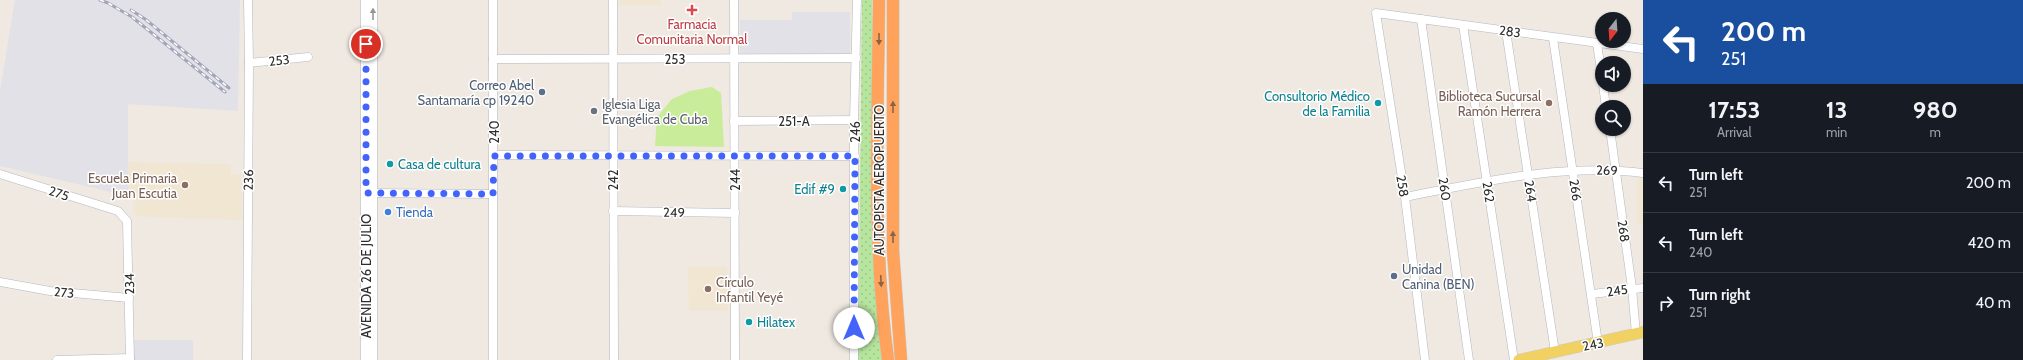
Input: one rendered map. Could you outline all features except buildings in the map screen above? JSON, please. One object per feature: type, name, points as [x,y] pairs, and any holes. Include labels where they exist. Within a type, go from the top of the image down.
[{"type":"highway","name":"AUTOPISTA AEROPUERTO","points":[[879,0],[879,210],[881,280],[888,360]]},
{"type":"highway","name":"AUTOPISTA AEROPUERTO","points":[[893,0],[893,250],[900,360]]},
{"type":"main road","name":"243","points":[[1519,360],[1640,333]]},
{"type":"street","name":"236","points":[[247,360],[248,0]]},
{"type":"street","name":"AVENIDA 26 DE JULIO","points":[[365,0],[370,57]]},
{"type":"street","name":"AVENIDA 26 DE JULIO","points":[[373,0],[370,57],[370,193],[373,360]]},
{"type":"street","name":"240","points":[[493,0],[493,360]]},
{"type":"street","name":"242","points":[[613,0],[612,156],[614,360]]},
{"type":"street","name":"244","points":[[734,0],[735,360]]},
{"type":"street","name":"246","points":[[854,360],[854,120],[857,0]]},
{"type":"street","name":"283","points":[[1376,13],[1595,44]]},
{"type":"street","name":"258","points":[[1376,13],[1405,197],[1425,360]]},
{"type":"street","name":"260","points":[[1421,19],[1469,360]]},
{"type":"street","name":"262","points":[[1463,25],[1514,360]]},
{"type":"street","name":"264","points":[[1506,31],[1555,352]]},
{"type":"street","name":"266","points":[[1552,38],[1592,294],[1598,343]]},
{"type":"street","name":"283","points":[[1628,48],[1643,50]]},
{"type":"street","name":"253","points":[[249,62],[308,57]]},
{"type":"street","name":"253","points":[[494,59],[856,58]]},
{"type":"street","name":"251-A","points":[[734,121],[854,120]]},
{"type":"street","name":"268","points":[[1611,136],[1632,288],[1640,333]]},
{"type":"street","points":[[494,156],[855,156]]},
{"type":"street","name":"269","points":[[1405,197],[1445,189],[1572,169],[1616,170],[1643,173]]},
{"type":"street","name":"275","points":[[0,174],[118,211]]},
{"type":"street","name":"AVENIDA 26 DE JULIO","points":[[365,360],[370,193]]},
{"type":"street","points":[[370,193],[493,194]]},
{"type":"street","name":"234","points":[[118,211],[127,221],[130,359]]},
{"type":"street","name":"249","points":[[613,211],[735,213]]},
{"type":"street","name":"273","points":[[0,282],[50,291],[129,298]]},
{"type":"street","name":"245","points":[[1592,294],[1632,288],[1643,288]]},
{"type":"street","points":[[57,360],[130,359]]},
{"type":"shaded area","points":[[15,0],[240,0],[238,111],[128,104],[128,196],[0,166],[0,91]]},
{"type":"shaded area","points":[[619,0],[661,0],[661,5],[619,5]]},
{"type":"shaded area","points":[[792,12],[850,12],[850,54],[740,54],[740,20],[792,20]]},
{"type":"shaded area","name":"Escuela Primaria Juan Escutia","points":[[128,162],[231,164],[231,175],[241,174],[242,220],[135,216],[134,199],[128,196]]},
{"type":"shaded area","points":[[1638,176],[1643,176],[1643,224],[1637,223]]},
{"type":"shaded area","name":"Círculo Infantil Yeyé","points":[[688,267],[727,267],[728,310],[689,311]]},
{"type":"shaded area","points":[[133,340],[193,340],[193,360],[133,360]]},
{"type":"green space","points":[[862,0],[872,0],[874,254],[882,360],[858,360]]},
{"type":"green space","points":[[712,87],[721,93],[724,147],[655,146],[657,117],[672,99],[690,91]]},
{"type":"railway","points":[[100,0],[132,17],[225,92]]},
{"type":"railway","points":[[131,10],[145,19],[229,88]]},
{"type":"place","name":"Farmacia Comunitaria Normal","points":[[692,10]]},
{"type":"place","name":"Correo Abel Santamaría cp 19240","points":[[542,92]]},
{"type":"place","name":"Consultorio Médico de la Familia","points":[[1378,103]]},
{"type":"place","name":"Biblioteca Sucursal Ramón Herrera","points":[[1549,103]]},
{"type":"place","name":"Iglesia Liga Evangélica de Cuba","points":[[594,111]]},
{"type":"place","name":"Casa de cultura","points":[[390,164]]},
{"type":"place","name":"Escuela Primaria Juan Escutia","points":[[185,185]]},
{"type":"place","name":"Edif #9","points":[[843,189]]},
{"type":"place","name":"Tienda","points":[[388,212]]},
{"type":"place","name":"Unidad Canina (BEN)","points":[[1394,276]]},
{"type":"place","name":"Círculo Infantil Yeyé","points":[[708,289]]},
{"type":"place","name":"Hilatex","points":[[749,322]]},
{"type":"route","points":[[366,44],[366,193],[493,194],[494,156],[855,156],[854,328]]}]
